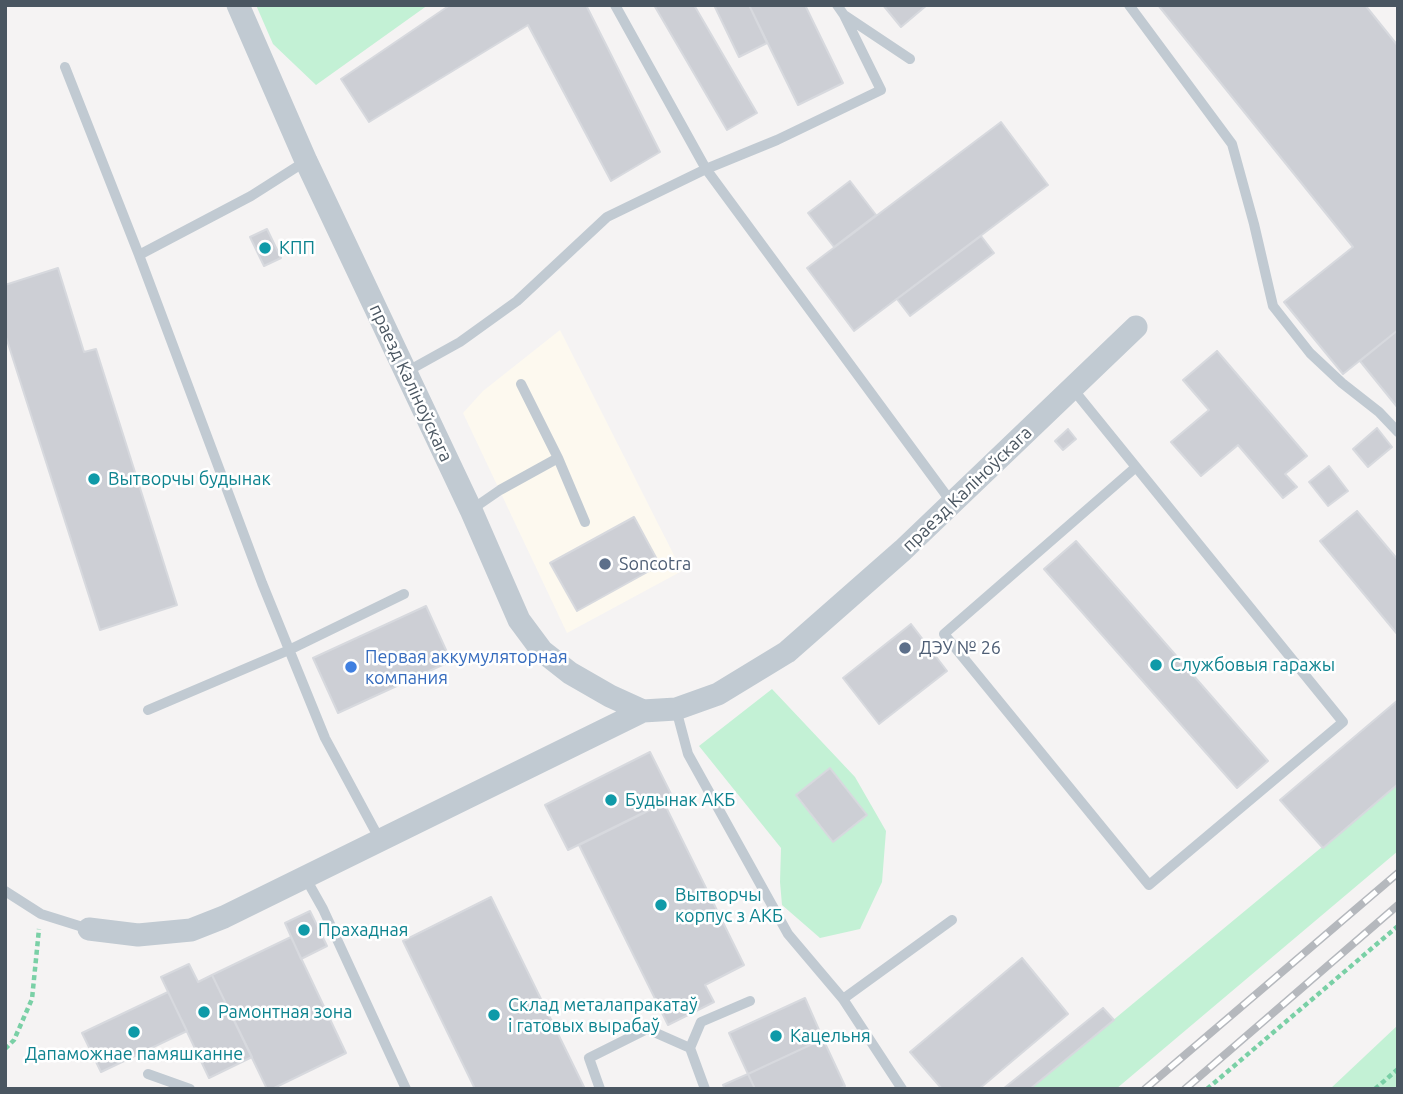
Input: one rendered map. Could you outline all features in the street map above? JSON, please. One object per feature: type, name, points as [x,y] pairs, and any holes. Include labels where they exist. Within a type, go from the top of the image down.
[{"type":"street","name":"праезд Каліноўскага","points":[[238,5],[306,162],[471,510],[520,620],[542,651],[570,673],[643,711]]},
{"type":"street","name":"праезд Каліноўскага","points":[[89,929],[138,935],[191,930],[223,917],[643,711],[676,709],[718,694],[787,652],[903,551],[1136,327]]},
{"type":"lane","points":[[615,5],[706,169],[952,503]]},
{"type":"lane","points":[[1129,5],[1233,144],[1273,306],[1310,353],[1379,412],[1398,432]]},
{"type":"lane","points":[[406,372],[460,342],[517,301],[607,217],[881,90],[841,10]]},
{"type":"lane","points":[[841,10],[910,59]]},
{"type":"lane","points":[[65,67],[289,650],[325,738],[380,840]]},
{"type":"lane","points":[[139,256],[251,196],[306,162]]},
{"type":"lane","points":[[521,384],[558,458],[585,522]]},
{"type":"lane","points":[[1072,388],[1343,722],[1149,885],[944,634],[1136,467]]},
{"type":"lane","points":[[471,510],[500,490],[558,458]]},
{"type":"lane","points":[[148,710],[289,650],[404,594]]},
{"type":"lane","points":[[676,709],[688,754],[788,934],[843,999],[902,1089]]},
{"type":"lane","points":[[305,877],[323,909],[406,1089]]},
{"type":"lane","name":"праезд Каліноўскага","points":[[5,891],[41,914],[89,929]]},
{"type":"lane","points":[[843,999],[952,920]]},
{"type":"lane","points":[[705,1089],[690,1048],[701,1022],[750,1001]]},
{"type":"lane","points":[[600,1089],[589,1058],[648,1029],[690,1048]]},
{"type":"lane","points":[[148,1073],[190,1089]]},
{"type":"path","points":[[5,1049],[14,1040],[32,999],[41,914]]},
{"type":"path","points":[[1207,1089],[1398,926]]},
{"type":"path","points":[[1375,1089],[1398,1069]]},
{"type":"shaded area","points":[[560,330],[682,571],[567,633],[463,413],[483,391]]},
{"type":"green space","points":[[256,5],[428,5],[316,85],[273,44]]},
{"type":"green space","points":[[772,689],[855,777],[886,831],[882,882],[860,929],[820,938],[782,905],[781,848],[699,746]]},
{"type":"green space","points":[[1398,784],[1398,851],[1116,1089],[1030,1089]]},
{"type":"green space","points":[[1398,1025],[1398,1089],[1330,1089]]},
{"type":"building","points":[[450,5],[586,5],[660,152],[611,181],[528,25],[369,122],[341,79]]},
{"type":"building","points":[[654,5],[694,5],[757,113],[727,130]]},
{"type":"building","points":[[714,5],[749,5],[767,43],[739,57]]},
{"type":"building","points":[[749,5],[805,5],[843,83],[798,105]]},
{"type":"building","points":[[883,5],[927,5],[901,27]]},
{"type":"building","points":[[1158,5],[1365,5],[1398,46],[1398,330],[1343,374],[1284,302],[1353,247]]},
{"type":"building","points":[[1001,122],[1048,185],[854,331],[807,268]]},
{"type":"building","points":[[850,181],[876,215],[834,247],[808,213]]},
{"type":"building","name":"КПП","points":[[267,229],[281,258],[264,266],[250,237]]},
{"type":"building","points":[[981,236],[994,253],[910,316],[897,299]]},
{"type":"building","name":"Вытворчы будынак","points":[[58,268],[84,352],[96,349],[177,605],[100,630],[5,334],[5,285]]},
{"type":"building","points":[[1398,330],[1398,408],[1360,361]]},
{"type":"building","points":[[1217,351],[1307,456],[1285,474],[1297,487],[1283,498],[1238,445],[1201,476],[1171,442],[1209,410],[1183,380]]},
{"type":"building","points":[[1377,428],[1392,447],[1368,467],[1353,449]]},
{"type":"building","points":[[1068,429],[1076,439],[1063,450],[1055,441]]},
{"type":"building","points":[[1329,466],[1348,491],[1328,506],[1309,482]]},
{"type":"building","points":[[1357,511],[1398,560],[1398,635],[1320,541]]},
{"type":"building","name":"Soncotra","points":[[634,517],[660,565],[577,611],[550,563]]},
{"type":"building","name":"Службовыя гаражы","points":[[1076,541],[1268,761],[1237,788],[1044,569]]},
{"type":"building","points":[[426,606],[451,661],[338,713],[313,658]]},
{"type":"building","points":[[911,624],[947,671],[879,724],[843,678]]},
{"type":"building","points":[[1398,700],[1398,784],[1323,848],[1280,800]]},
{"type":"building","name":"Будынак АКБ","points":[[650,752],[673,798],[568,850],[545,805]]},
{"type":"building","points":[[830,768],[867,815],[833,842],[796,795]]},
{"type":"building","name":"Вытворчы корпус з АКБ","points":[[664,803],[744,965],[705,985],[714,1002],[668,1025],[579,845]]},
{"type":"building","name":"Склад металапракатаў і гатовых вырабаў","points":[[491,897],[585,1089],[475,1089],[403,941]]},
{"type":"building","name":"Прахадная","points":[[310,911],[327,946],[301,959],[285,923]]},
{"type":"building","points":[[291,937],[346,1053],[267,1089],[212,975]]},
{"type":"building","points":[[1022,958],[1068,1014],[979,1089],[942,1089],[910,1052]]},
{"type":"building","name":"Рамонтная зона","points":[[189,964],[198,982],[212,975],[252,1057],[209,1078],[161,977]]},
{"type":"building","name":"Дапаможнае памяшканне","points":[[168,992],[187,1031],[101,1072],[82,1033]]},
{"type":"building","name":"Кацельня","points":[[805,998],[823,1039],[748,1074],[729,1033]]},
{"type":"building","points":[[1103,1008],[1114,1020],[1030,1089],[1003,1089]]},
{"type":"building","points":[[823,1039],[845,1086],[838,1089],[755,1089],[748,1074]]},
{"type":"building","points":[[748,1074],[755,1089],[725,1089],[723,1085]]},
{"type":"railway","points":[[1145,1089],[1398,873]]},
{"type":"railway","points":[[1185,1089],[1398,905]]},
{"type":"place","name":"КПП","points":[[265,248]]},
{"type":"place","name":"Вытворчы будынак","points":[[94,479]]},
{"type":"place","name":"Soncotra","points":[[605,564]]},
{"type":"place","name":"ДЭУ № 26","points":[[905,648]]},
{"type":"place","name":"Службовыя гаражы","points":[[1156,665]]},
{"type":"place","name":"Первая аккумуляторная компания","points":[[351,667]]},
{"type":"place","name":"Будынак АКБ","points":[[611,800]]},
{"type":"place","name":"Вытворчы корпус з АКБ","points":[[661,905]]},
{"type":"place","name":"Прахадная","points":[[304,930]]},
{"type":"place","name":"Рамонтная зона","points":[[204,1012]]},
{"type":"place","name":"Склад металапракатаў і гатовых вырабаў","points":[[494,1015]]},
{"type":"place","name":"Дапаможнае памяшканне","points":[[134,1032]]},
{"type":"place","name":"Кацельня","points":[[776,1036]]}]
